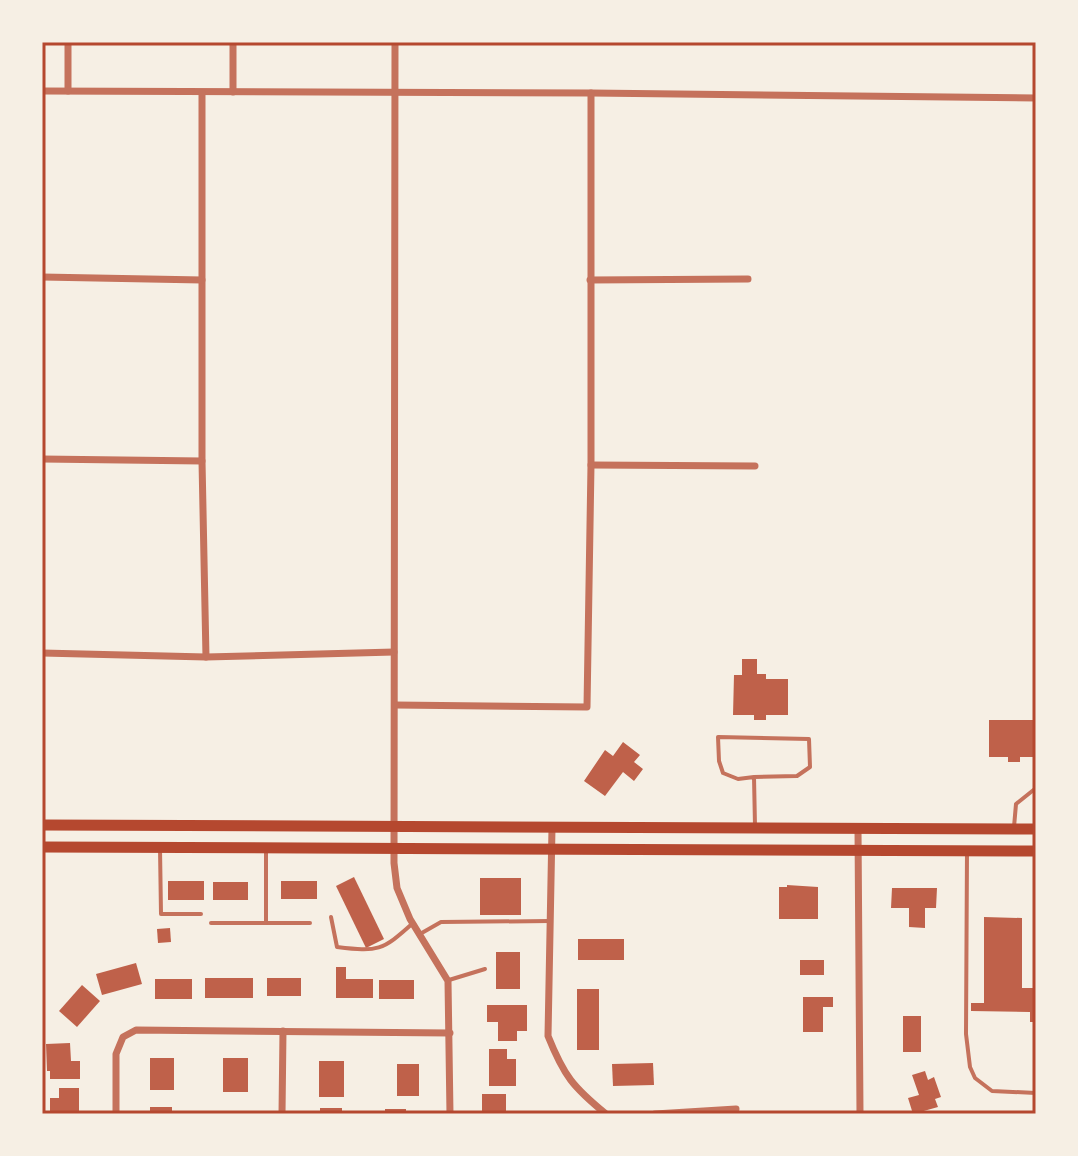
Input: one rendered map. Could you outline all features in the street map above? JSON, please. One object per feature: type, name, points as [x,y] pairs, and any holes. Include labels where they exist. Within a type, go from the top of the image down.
[{"type":"main road","points":[[42,825],[1036,829]]},
{"type":"main road","points":[[42,847],[1036,851]]},
{"type":"street","points":[[68,42],[68,91]]},
{"type":"street","points":[[233,42],[233,92]]},
{"type":"street","points":[[395,42],[394,848],[397,888],[419,934],[448,981],[450,1114]]},
{"type":"street","points":[[42,91],[1036,98]]},
{"type":"street","points":[[202,93],[202,461],[206,657]]},
{"type":"street","points":[[395,705],[587,707],[591,465],[591,93]]},
{"type":"street","points":[[42,277],[202,280]]},
{"type":"street","points":[[590,280],[748,279]]},
{"type":"street","points":[[42,459],[202,461]]},
{"type":"street","points":[[591,465],[755,466]]},
{"type":"street","points":[[42,653],[206,657],[394,652]]},
{"type":"street","points":[[552,828],[548,1036],[560,1067],[575,1089],[606,1114]]},
{"type":"street","points":[[858,829],[860,1114]]},
{"type":"street","points":[[116,1114],[116,1054],[123,1037],[136,1030],[450,1033]]},
{"type":"street","points":[[282,1114],[283,1031]]},
{"type":"street","points":[[655,1114],[736,1109]]},
{"type":"lane","points":[[718,737],[809,739],[810,767],[797,776],[754,777],[738,779],[723,773],[718,737]]},
{"type":"lane","points":[[754,777],[755,828]]},
{"type":"lane","points":[[1014,829],[1016,804],[1036,788]]},
{"type":"lane","points":[[160,847],[161,914],[201,914]]},
{"type":"lane","points":[[266,848],[266,923]]},
{"type":"lane","points":[[967,851],[966,1034],[970,1067],[975,1078],[992,1091],[1036,1093]]},
{"type":"lane","points":[[331,917],[337,947],[368,951],[388,946],[413,923]]},
{"type":"lane","points":[[419,934],[441,922],[550,921]]},
{"type":"lane","points":[[211,923],[310,923]]},
{"type":"lane","points":[[448,981],[485,969]]},
{"type":"building","points":[[742,659],[757,659],[757,674],[766,674],[766,679],[788,679],[788,715],[766,715],[766,720],[754,720],[754,715],[733,715],[734,675],[742,675]]},
{"type":"building","points":[[989,720],[1036,720],[1036,757],[1020,757],[1020,762],[1008,762],[1008,757],[989,757]]},
{"type":"building","points":[[623,742],[640,755],[634,762],[643,769],[634,781],[623,772],[605,796],[584,781],[605,750],[613,756]]},
{"type":"building","points":[[354,877],[384,939],[366,948],[336,886]]},
{"type":"building","points":[[480,878],[521,878],[521,915],[480,915]]},
{"type":"building","points":[[168,881],[204,881],[204,900],[168,900]]},
{"type":"building","points":[[281,881],[317,881],[317,899],[281,899]]},
{"type":"building","points":[[213,882],[248,882],[248,900],[213,900]]},
{"type":"building","points":[[779,887],[818,887],[818,919],[779,919]]},
{"type":"building","points":[[892,888],[937,888],[936,908],[925,908],[925,928],[909,927],[909,908],[891,908]]},
{"type":"building","points":[[984,917],[1022,918],[1022,988],[1036,988],[1036,1022],[1030,1022],[1030,1012],[971,1011],[971,1003],[984,1003]]},
{"type":"building","points":[[170,928],[171,942],[158,943],[157,929]]},
{"type":"building","points":[[578,939],[624,939],[624,960],[578,960]]},
{"type":"building","points":[[496,952],[520,952],[520,989],[496,989]]},
{"type":"building","points":[[800,960],[824,960],[824,975],[800,975]]},
{"type":"building","points":[[136,963],[142,984],[102,995],[96,974]]},
{"type":"building","points":[[336,967],[346,967],[346,979],[373,979],[373,998],[336,998]]},
{"type":"building","points":[[205,978],[253,978],[253,998],[205,998]]},
{"type":"building","points":[[267,978],[301,978],[301,996],[267,996]]},
{"type":"building","points":[[155,979],[192,979],[192,999],[155,999]]},
{"type":"building","points":[[379,980],[414,980],[414,999],[379,999]]},
{"type":"building","points":[[82,985],[100,1001],[77,1027],[59,1011]]},
{"type":"building","points":[[577,989],[599,989],[599,1050],[577,1050]]},
{"type":"building","points":[[803,997],[833,997],[833,1007],[823,1007],[823,1032],[803,1032]]},
{"type":"building","points":[[487,1005],[527,1005],[527,1031],[517,1031],[517,1041],[498,1041],[498,1022],[487,1022]]},
{"type":"building","points":[[903,1016],[921,1016],[921,1052],[903,1052]]},
{"type":"building","points":[[70,1043],[71,1061],[80,1061],[80,1079],[50,1079],[46,1044]]},
{"type":"building","points":[[489,1049],[507,1049],[507,1059],[516,1059],[516,1086],[489,1086]]},
{"type":"building","points":[[150,1058],[174,1058],[174,1090],[150,1090]]},
{"type":"building","points":[[223,1058],[248,1058],[248,1092],[223,1092]]},
{"type":"building","points":[[319,1061],[344,1061],[344,1097],[319,1097]]},
{"type":"building","points":[[653,1063],[654,1085],[613,1086],[612,1064]]},
{"type":"building","points":[[397,1064],[419,1064],[419,1096],[397,1096]]},
{"type":"building","points":[[925,1071],[928,1080],[934,1077],[941,1097],[935,1099],[938,1107],[913,1114],[908,1098],[919,1095],[912,1075]]},
{"type":"building","points":[[59,1088],[79,1088],[79,1114],[50,1114],[50,1098],[59,1098]]},
{"type":"building","points":[[482,1094],[506,1094],[506,1114],[482,1114]]},
{"type":"building","points":[[150,1107],[172,1107],[172,1114],[150,1114]]},
{"type":"building","points":[[320,1108],[342,1108],[342,1114],[320,1114]]},
{"type":"building","points":[[385,1109],[406,1109],[406,1114],[385,1114]]}]
